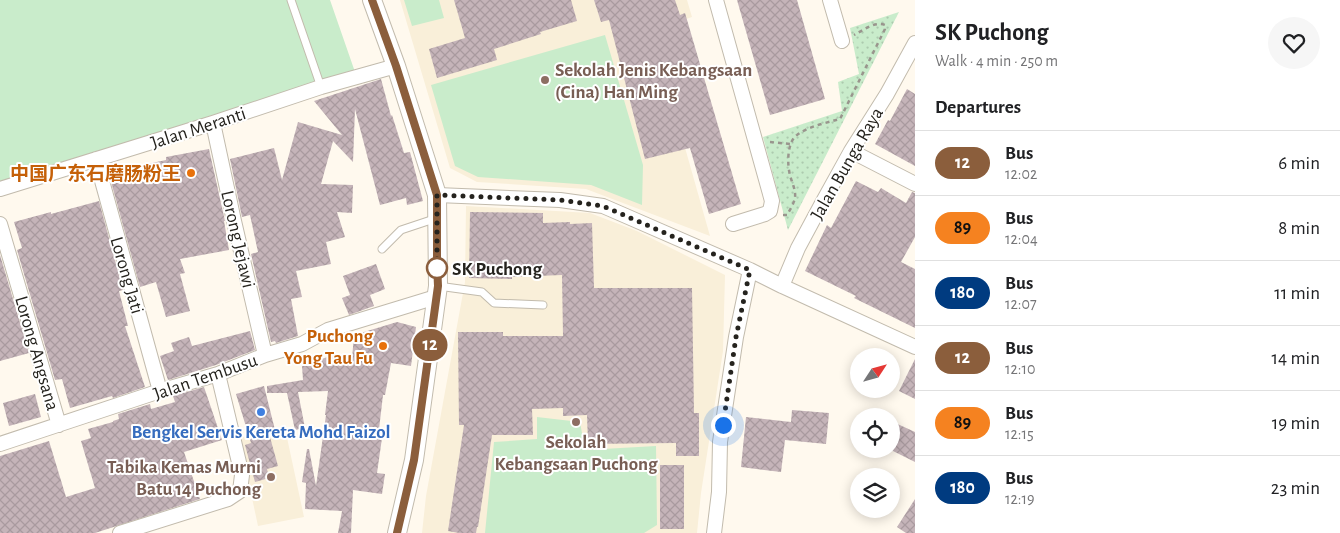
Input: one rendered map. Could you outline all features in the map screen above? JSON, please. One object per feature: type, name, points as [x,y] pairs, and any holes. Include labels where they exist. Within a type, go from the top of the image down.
[{"type":"street","points":[[372,0],[396,66],[437,195],[437,292],[414,460],[397,533]]},
{"type":"street","points":[[716,0],[772,201],[770,211],[765,214],[733,224]]},
{"type":"street","points":[[830,0],[842,41]]},
{"type":"street","name":"Jalan Bunga Raya","points":[[782,286],[798,248],[851,151],[887,94],[915,43]]},
{"type":"street","name":"Jalan Meranti","points":[[0,189],[214,123],[321,87],[396,66]]},
{"type":"street","name":"Lorong Jejawi","points":[[214,123],[234,221],[265,355]]},
{"type":"street","points":[[851,151],[915,184]]},
{"type":"street","name":"Lorong Jati","points":[[96,159],[160,391]]},
{"type":"street","points":[[437,195],[560,200],[603,206],[750,270],[915,347]]},
{"type":"street","name":"Lorong Angsana","points":[[0,224],[59,425]]},
{"type":"street","points":[[714,533],[719,492],[720,442],[736,337],[750,270]]},
{"type":"street","name":"Jalan Tembusu","points":[[0,444],[160,391],[218,374],[265,355],[302,344],[328,330],[437,292]]},
{"type":"street","points":[[120,533],[228,498],[240,491],[242,475],[218,374]]},
{"type":"lane","points":[[291,0],[321,87]]},
{"type":"lane","points":[[382,248],[401,230],[437,218]]},
{"type":"lane","points":[[437,292],[482,292],[494,302],[543,305]]},
{"type":"path","points":[[770,211],[780,215],[787,215],[795,199],[794,186],[790,175],[789,152],[795,136],[811,128],[840,119],[885,29],[885,25],[872,25],[842,41]]},
{"type":"path","points":[[756,140],[791,144]]},
{"type":"shaded area","name":"Sekolah Jenis Kebangsaan (Cina) Han Ming","points":[[400,0],[687,0],[692,17],[652,31],[710,236],[586,189],[477,182],[450,168]]},
{"type":"shaded area","name":"Sekolah Kebangsaan Puchong","points":[[466,206],[590,213],[637,231],[725,275],[723,351],[701,493],[697,533],[422,533],[426,496],[465,282]]},
{"type":"shaded area","name":"Tabika Kemas Murni Batu 14 Puchong","points":[[286,433],[304,517],[258,526],[239,437]]},
{"type":"green space","points":[[0,0],[330,0],[355,72],[0,183]]},
{"type":"green space","points":[[404,0],[439,0],[444,18],[412,26]]},
{"type":"green space","points":[[899,12],[788,230],[763,137],[842,111],[838,82],[859,74],[850,28]]},
{"type":"green space","points":[[605,35],[643,165],[642,205],[591,185],[478,177],[455,166],[431,85]]},
{"type":"green space","points":[[537,417],[580,422],[585,450],[656,446],[657,525],[644,533],[485,533],[494,442],[537,439]]},
{"type":"building","points":[[454,0],[571,0],[577,21],[494,49],[497,60],[437,78],[429,49],[465,38]]},
{"type":"building","points":[[594,0],[675,0],[680,15],[685,13],[741,204],[709,214],[690,148],[645,159],[609,20],[601,22]]},
{"type":"building","points":[[737,0],[797,0],[825,99],[770,115]]},
{"type":"building","points":[[381,79],[404,153],[410,152],[423,201],[407,205],[406,198],[380,205],[355,109],[353,162],[333,141],[321,184],[353,185],[352,213],[337,212],[345,237],[326,242],[331,264],[296,271],[302,297],[291,299],[298,336],[276,343],[275,341],[271,342],[251,254],[258,252],[250,215],[242,217],[230,159],[274,148],[282,180],[298,122],[342,135],[314,101]]},
{"type":"building","points":[[907,89],[915,94],[915,166],[875,144]]},
{"type":"building","points":[[209,149],[225,221],[229,250],[180,259],[185,273],[180,274],[190,311],[166,317],[156,282],[140,287],[110,178],[134,174],[133,167],[166,160],[166,157]]},
{"type":"building","points":[[856,181],[878,192],[881,188],[906,203],[912,192],[915,193],[915,237],[901,262],[915,269],[915,328],[805,271],[827,225],[831,228]]},
{"type":"building","points":[[99,201],[123,290],[119,291],[128,326],[125,326],[145,387],[113,398],[112,396],[70,408],[62,379],[55,380],[17,250],[22,248],[14,222]]},
{"type":"building","points":[[470,212],[543,213],[543,223],[592,223],[594,288],[692,288],[694,413],[699,413],[699,456],[676,456],[676,443],[588,444],[587,415],[563,416],[563,408],[532,409],[533,435],[492,435],[476,533],[448,531],[464,425],[459,425],[458,332],[503,332],[503,336],[563,336],[562,275],[512,277],[512,279],[469,278]]},
{"type":"building","points":[[0,255],[29,353],[0,361]]},
{"type":"building","points":[[376,264],[385,289],[370,295],[374,306],[349,315],[342,298],[350,295],[343,276]]},
{"type":"building","points":[[397,322],[416,327],[411,366],[391,363],[385,395],[383,395],[378,438],[382,438],[377,473],[385,474],[382,494],[353,490],[351,533],[338,533],[342,511],[305,509],[306,483],[302,482],[307,449],[309,449],[316,486],[328,391],[298,392],[305,428],[295,430],[287,393],[267,393],[267,386],[303,380],[302,366],[333,355],[352,359],[354,335]]},
{"type":"building","points":[[250,331],[255,350],[168,380],[160,356],[174,351],[171,343],[189,337],[192,346]]},
{"type":"building","points":[[915,359],[915,399],[900,392]]},
{"type":"building","points":[[264,386],[275,430],[268,430],[278,466],[267,469],[269,478],[255,482],[245,445],[251,443],[236,394]]},
{"type":"building","points":[[204,387],[222,440],[184,452],[200,499],[95,533],[0,533],[0,456],[49,441],[66,497],[95,488],[81,441],[91,438],[88,429],[113,422],[119,419],[118,414],[150,404],[151,409],[175,402],[173,396]]},
{"type":"building","points":[[35,394],[41,417],[9,426],[3,403]]},
{"type":"building","points":[[792,410],[829,413],[826,444],[785,440],[781,472],[741,467],[746,417],[791,422]]},
{"type":"building","points":[[900,425],[915,432],[915,462],[900,454]]},
{"type":"building","points":[[660,465],[684,465],[684,529],[660,529]]},
{"type":"building","points":[[915,499],[915,533],[906,533],[897,527]]},
{"type":"bus line","name":"12","points":[[372,0],[396,66],[437,195],[438,286],[414,460],[397,533]]},
{"type":"place","name":"Sekolah Jenis Kebangsaan (Cina) Han Ming","points":[[545,80]]},
{"type":"place","name":"中国广东石磨肠粉王","points":[[191,173]]},
{"type":"place","name":"SK Puchong","points":[[437,268]]},
{"type":"place","name":"Puchong Yong Tau Fu","points":[[383,346]]},
{"type":"place","name":"Bengkel Servis Kereta Mohd Faizol","points":[[261,412]]},
{"type":"place","name":"Sekolah Kebangsaan Puchong","points":[[576,422]]},
{"type":"place","name":"Tabika Kemas Murni Batu 14 Puchong","points":[[271,477]]},
{"type":"route","points":[[437,268],[437,195],[560,200],[603,206],[750,270],[736,337],[723,425]]}]
